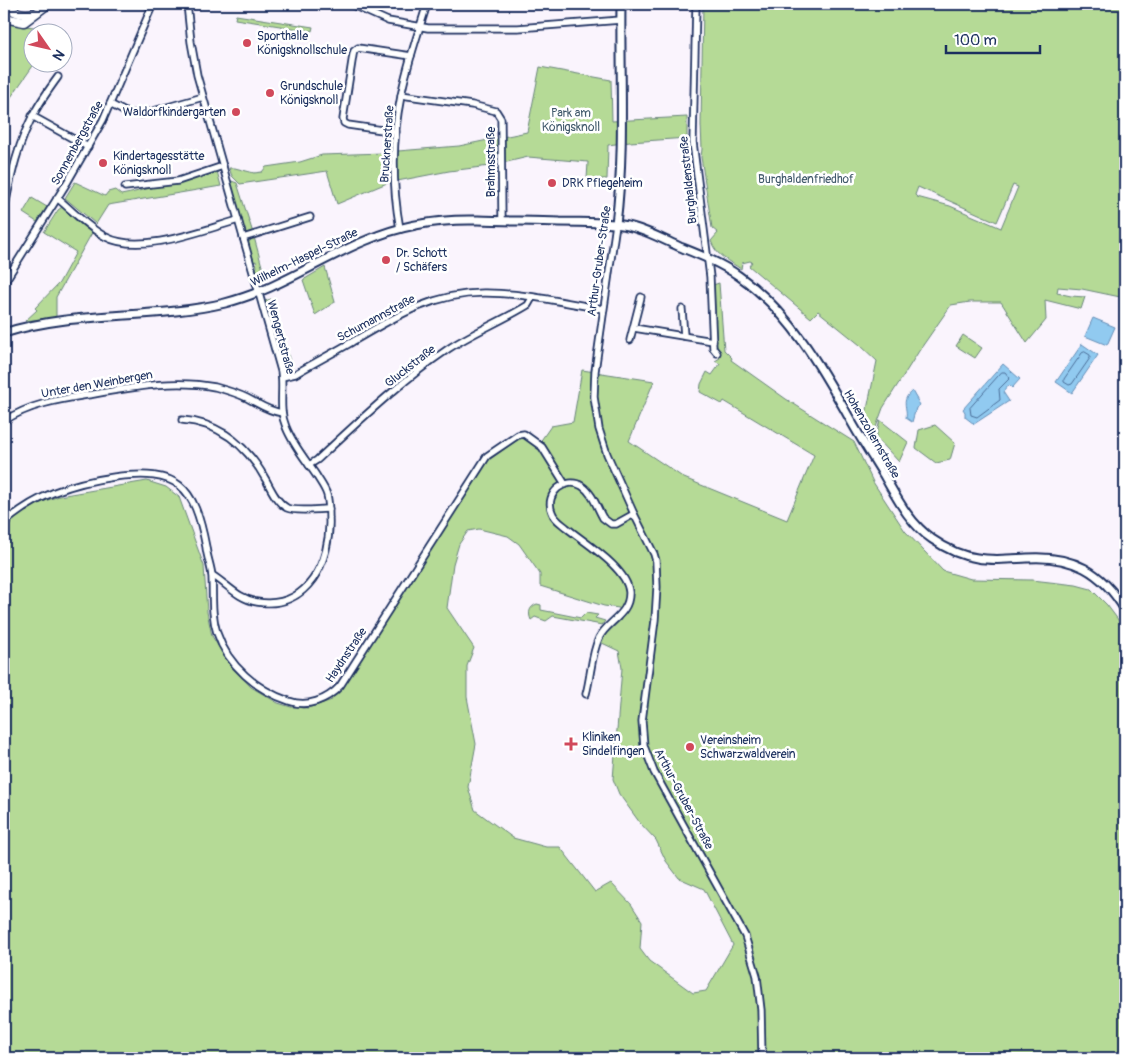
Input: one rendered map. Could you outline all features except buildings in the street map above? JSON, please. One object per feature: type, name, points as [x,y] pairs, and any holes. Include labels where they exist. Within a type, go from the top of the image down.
[{"type":"main road","points":[[4,18],[24,22],[48,4]]},
{"type":"main road","points":[[4,6],[22,14],[39,11]]},
{"type":"street","name":"Sonnenbergstraße","points":[[5,279],[88,147],[110,104],[152,4]]},
{"type":"street","name":"Wengertstraße","points":[[187,4],[192,49],[203,97],[282,377],[282,412],[285,426],[327,494],[329,509],[329,538],[324,557],[310,583],[294,596],[274,602],[262,603],[248,600],[212,576]]},
{"type":"street","points":[[350,4],[388,20],[439,29],[518,28],[620,20]]},
{"type":"street","name":"Brucknerstraße","points":[[400,229],[395,194],[396,132],[401,95],[427,4]]},
{"type":"street","name":"Arthur-Gruber-Straße","points":[[621,4],[620,137],[616,224],[595,371],[594,397],[596,414],[607,454],[654,554],[657,571],[651,658],[642,722],[644,746],[654,772],[745,936],[757,976],[761,1010],[762,1058]]},
{"type":"street","name":"Burghaldenstraße","points":[[696,4],[693,142],[706,258],[710,277],[713,348],[717,353]]},
{"type":"street","points":[[396,132],[344,123],[352,55],[358,48],[411,56]]},
{"type":"street","points":[[4,211],[19,146],[32,116],[58,78]]},
{"type":"street","name":"Brahmsstraße","points":[[401,95],[472,105],[496,111],[499,114],[501,119],[502,220]]},
{"type":"street","points":[[110,104],[127,113],[143,114],[203,97]]},
{"type":"street","points":[[32,116],[88,147]]},
{"type":"street","points":[[124,187],[178,181],[223,166]]},
{"type":"street","points":[[57,198],[100,234],[114,241],[127,243],[166,240],[238,220]]},
{"type":"street","points":[[243,238],[310,217]]},
{"type":"street","name":"Wilhelm-Haspel-Straße","points":[[4,333],[40,324],[198,308],[223,303],[259,293],[368,239],[422,224],[462,220],[502,220],[616,224]]},
{"type":"street","name":"Hohenzollernstraße","points":[[616,224],[629,226],[706,258],[738,275],[756,289],[788,320],[824,374],[901,506],[922,532],[941,545],[958,553],[976,558],[998,560],[1042,558],[1066,560],[1078,564],[1106,584],[1125,610]]},
{"type":"street","name":"Schumannstraße","points":[[282,377],[295,374],[397,315],[422,304],[461,294],[477,293],[532,298],[603,309]]},
{"type":"street","points":[[630,340],[641,297]]},
{"type":"street","name":"Gluckstraße","points":[[309,465],[419,371],[476,332],[528,305],[532,298]]},
{"type":"street","points":[[682,309],[684,336]]},
{"type":"street","points":[[634,328],[713,341]]},
{"type":"street","name":"Unter den Weinbergen","points":[[4,421],[13,414],[30,407],[56,401],[148,384],[173,383],[196,384],[236,393],[274,412],[282,412]]},
{"type":"street","points":[[182,420],[196,421],[217,428],[233,440],[258,465],[275,495],[286,508],[303,510],[329,509]]},
{"type":"street","name":"Haydnstraße","points":[[4,523],[32,502],[64,487],[116,477],[145,475],[159,476],[178,484],[190,495],[202,526],[212,576],[212,609],[218,635],[223,646],[242,673],[253,683],[283,700],[299,704],[315,702],[331,694],[340,686],[416,564],[490,453],[518,434],[524,434],[542,447],[565,484]]},
{"type":"street","points":[[586,694],[597,643],[601,635],[624,612],[629,590],[626,581],[614,566],[554,517],[550,506],[551,498],[558,488],[565,484],[577,484],[587,490],[603,518],[611,524],[621,522],[634,514]]},
{"type":"green space","name":"Burghaldenfriedhof","points":[[703,4],[1125,4],[1125,298],[1082,289],[1058,287],[1057,293],[1085,297],[1081,309],[1045,300],[1046,320],[1027,343],[1001,302],[970,302],[951,305],[883,408],[872,438],[864,424],[877,361],[818,311],[811,318],[749,266],[752,262],[742,263],[741,269],[723,258],[713,246],[711,241],[718,233],[712,228],[701,157]],"holes":[[[1013,185],[1018,187],[1001,228],[950,206],[915,195],[918,187],[997,222]]]},
{"type":"green space","points":[[236,15],[313,27],[312,31],[235,19]]},
{"type":"green space","points":[[4,25],[22,26],[22,72],[29,72],[4,107]]},
{"type":"green space","name":"Park am Königsknoll","points":[[540,67],[611,80],[612,121],[687,117],[687,138],[608,145],[607,179],[587,179],[588,162],[528,157],[490,166],[449,171],[387,183],[337,204],[327,171],[240,184],[232,176],[229,168],[254,173],[262,172],[266,167],[300,162],[322,155],[384,153],[459,146],[527,132]]},
{"type":"green space","points":[[217,171],[221,186],[108,205],[96,224],[65,198],[75,182],[105,196],[108,192],[115,190],[121,195]]},
{"type":"green space","points":[[229,180],[237,183],[253,233],[246,234]]},
{"type":"green space","points":[[32,198],[47,207],[37,222],[23,213]]},
{"type":"green space","points":[[62,207],[93,231],[56,297],[56,317],[25,321],[37,310],[35,308],[59,283],[76,252],[44,232]]},
{"type":"green space","points":[[254,237],[266,281],[260,283],[256,261],[254,262],[248,243]]},
{"type":"green space","points":[[325,267],[335,302],[315,315],[303,280]]},
{"type":"green space","points":[[719,283],[724,350],[732,358],[731,360],[786,399],[854,442],[873,482],[905,531],[943,571],[971,579],[1032,580],[1076,585],[1091,589],[1107,605],[1125,629],[1125,1058],[4,1058],[4,527],[28,507],[59,496],[147,481],[166,487],[179,497],[204,566],[207,612],[212,636],[230,665],[251,687],[278,703],[291,707],[308,708],[332,700],[331,698],[489,460],[519,439],[524,438],[537,446],[551,426],[573,422],[582,370],[654,381],[629,441],[684,478],[787,520],[814,455],[724,401],[722,404],[700,392],[701,384],[707,372],[712,375],[720,364],[715,361],[720,358],[716,343],[713,285]],"holes":[[[479,529],[508,536],[519,544],[540,574],[540,586],[604,606],[619,608],[621,620],[600,642],[619,651],[622,668],[613,779],[619,794],[640,823],[656,840],[666,861],[679,878],[704,889],[733,945],[706,991],[693,993],[649,961],[640,949],[642,921],[631,904],[611,883],[595,892],[560,847],[546,847],[513,838],[475,810],[468,787],[476,744],[467,697],[467,666],[474,648],[447,608],[453,564],[459,544],[468,531]]]},
{"type":"green space","points":[[271,299],[279,322],[272,324],[265,301]]},
{"type":"green space","points":[[280,326],[292,369],[284,365],[273,329]]},
{"type":"green space","points":[[963,335],[982,348],[975,358],[956,346]]},
{"type":"green space","points":[[880,420],[908,442],[899,462],[876,437]]},
{"type":"green space","points":[[935,425],[955,443],[950,460],[936,463],[916,448],[919,430]]},
{"type":"green space","points":[[537,604],[541,605],[541,610],[581,618],[586,613],[598,615],[595,618],[605,621],[602,625],[553,616],[546,621],[535,617],[531,620],[530,610]]},
{"type":"water","points":[[1093,318],[1115,327],[1107,345],[1085,336]]},
{"type":"water","points":[[1082,344],[1098,355],[1072,393],[1056,382]]},
{"type":"water","points":[[1003,364],[1020,379],[1012,388],[1009,385],[1003,392],[1009,401],[974,424],[965,417],[963,409]]},
{"type":"water","points":[[912,391],[920,405],[916,408],[912,422],[906,418],[905,401]]},
{"type":"place","name":"Sporthalle Königsknollschule","points":[[247,43]]},
{"type":"place","name":"Grundschule Königsknoll","points":[[270,93]]},
{"type":"place","name":"Waldorfkindergarten","points":[[236,112]]},
{"type":"place","name":"Kindertagesstätte Königsknoll","points":[[103,163]]},
{"type":"place","name":"DRK Pflegeheim","points":[[552,183]]},
{"type":"place","name":"Dr. Schott / Schäfers","points":[[386,260]]},
{"type":"place","name":"Kliniken Sindelfingen","points":[[571,744]]},
{"type":"place","name":"Vereinsheim Schwarzwaldverein","points":[[690,747]]}]
